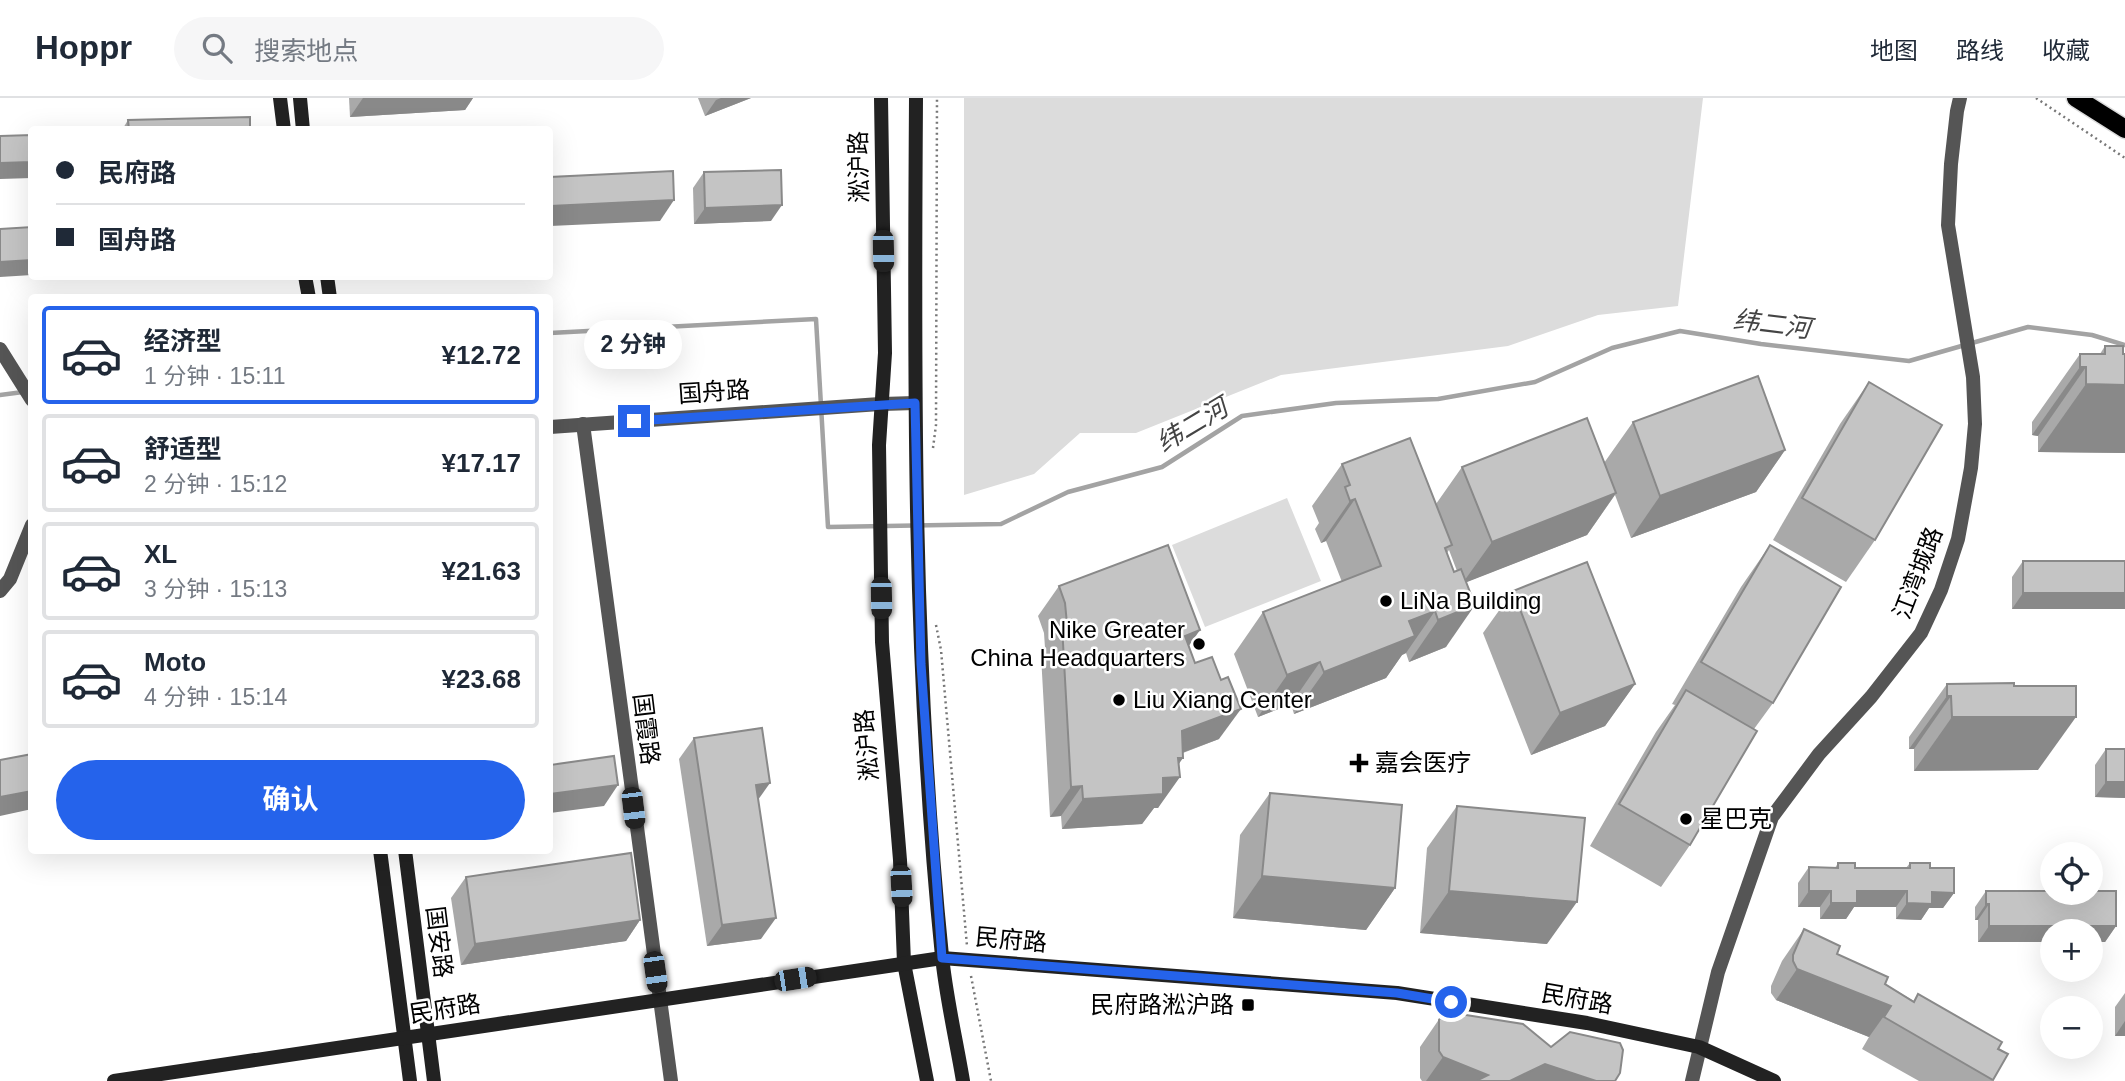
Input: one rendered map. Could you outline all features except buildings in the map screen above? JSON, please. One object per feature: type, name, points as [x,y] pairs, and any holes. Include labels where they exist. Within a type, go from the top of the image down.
[{"type":"main road","points":[[2076,98],[2125,130]]},
{"type":"street","points":[[280,98],[284,126]]},
{"type":"street","points":[[300,98],[303,126]]},
{"type":"street","name":"淞沪路","points":[[881,98],[885,353],[879,445],[882,642],[900,860],[904,962],[927,1081]]},
{"type":"street","points":[[916,98],[915,403],[921,664],[942,958],[963,1081]]},
{"type":"street","name":"江湾城路","points":[[1692,1081],[1718,972],[1772,817],[1819,754],[1897,666],[1921,633],[1941,590],[1958,539],[1971,468],[1975,424],[1973,377],[1948,225],[1956,111],[1960,98]]},
{"type":"street","points":[[0,349],[28,394]]},
{"type":"street","points":[[881,404],[915,403]]},
{"type":"street","name":"国舟路","points":[[553,427],[881,404]]},
{"type":"street","name":"国霞路","points":[[583,424],[671,1081]]},
{"type":"street","points":[[0,591],[10,579],[28,535]]},
{"type":"street","name":"国安路","points":[[381,854],[410,1081]]},
{"type":"street","name":"国安路","points":[[406,854],[435,1081]]},
{"type":"street","name":"民府路","points":[[114,1081],[942,958],[1397,993],[1587,1023],[1699,1047],[1774,1081]]},
{"type":"path","points":[[932,452],[936,414],[937,98]]},
{"type":"path","points":[[2036,98],[2125,158]]},
{"type":"path","points":[[934,614],[941,650],[968,959],[991,1081]]},
{"type":"shaded area","points":[[964,98],[1703,98],[1678,306],[1598,315],[1508,346],[1281,375],[1136,433],[1080,433],[1034,474],[964,495]]},
{"type":"shaded area","points":[[1287,498],[1321,581],[1205,627],[1172,545]]},
{"type":"waterway","name":"纬二河","points":[[553,333],[816,319],[828,527],[1001,524],[1068,492],[1162,467],[1242,416],[1336,403],[1438,399],[1535,382],[1612,348],[1680,331],[1761,344],[1909,361],[2028,327],[2092,335],[2125,345]]},
{"type":"waterway","name":"纬二河","points":[[0,395],[23,392]]},
{"type":"place","name":"LiNa Building","points":[[1386,601]]},
{"type":"place","name":"Nike Greater China Headquarters","points":[[1199,644]]},
{"type":"place","name":"Liu Xiang Center","points":[[1119,700]]},
{"type":"place","name":"嘉会医疗","points":[[1359,763]]},
{"type":"place","name":"星巴克","points":[[1686,819]]},
{"type":"place","name":"民府路淞沪路","points":[[1248,1005]]},
{"type":"route","points":[[634,421],[915,403],[921,664],[942,958],[1397,993],[1451,1002]]}]
